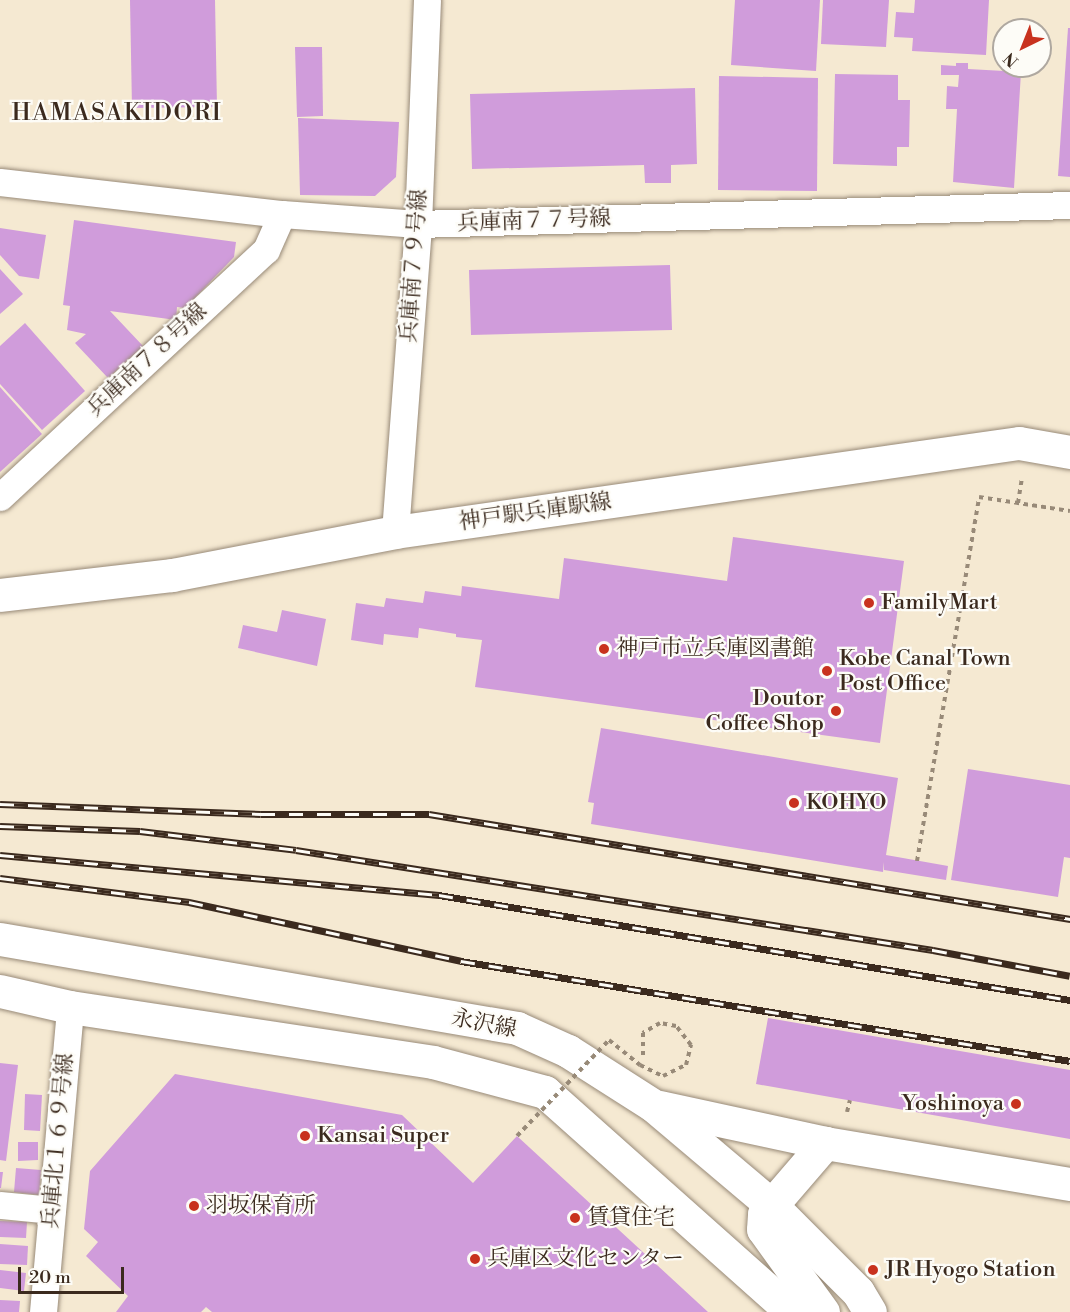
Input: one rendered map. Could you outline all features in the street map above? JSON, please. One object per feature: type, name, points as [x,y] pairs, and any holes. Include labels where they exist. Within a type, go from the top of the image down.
[{"type":"street","name":"兵庫南７９号線","points":[[395,532],[418,224],[427,0]]},
{"type":"street","name":"兵庫南７７号線","points":[[0,182],[282,214],[418,224],[1070,205]]},
{"type":"street","name":"兵庫南７８号線","points":[[0,497],[266,250],[282,214]]},
{"type":"street","name":"神戸駅兵庫駅線","points":[[0,595],[172,574],[395,532],[1019,443],[1070,452]]},
{"type":"street","name":"永沢線","points":[[0,939],[517,1028],[568,1051],[654,1106],[771,1204],[858,1292],[870,1312]]},
{"type":"street","points":[[0,991],[70,1007],[433,1062],[545,1092],[792,1312]]},
{"type":"street","name":"兵庫北１６９号線","points":[[43,1312],[70,1007]]},
{"type":"street","points":[[654,1106],[825,1143],[1070,1184]]},
{"type":"street","points":[[823,1312],[763,1229],[764,1214],[771,1204],[825,1143]]},
{"type":"street","points":[[0,1205],[52,1210]]},
{"type":"path","points":[[1018,503],[1022,478]]},
{"type":"path","points":[[917,861],[979,497],[1070,511]]},
{"type":"path","points":[[517,1136],[609,1040],[640,1065],[663,1076],[686,1065],[691,1045],[676,1026],[660,1023],[643,1033],[643,1059]]},
{"type":"path","points":[[847,1113],[850,1100]]},
{"type":"building","points":[[130,0],[215,0],[217,107],[132,108]]},
{"type":"building","points":[[735,0],[820,0],[816,71],[731,65]]},
{"type":"building","points":[[823,0],[889,0],[886,47],[821,44]]},
{"type":"building","points":[[915,0],[989,0],[986,55],[912,51],[913,38],[894,37],[896,12],[914,13]]},
{"type":"building","points":[[1068,28],[1070,28],[1070,177],[1058,176]]},
{"type":"building","points":[[295,47],[322,47],[323,116],[297,117]]},
{"type":"building","points":[[956,63],[968,63],[968,69],[992,70],[992,78],[1021,78],[1014,188],[953,182],[957,109],[946,109],[947,86],[958,87],[959,75],[941,75],[941,65],[956,66]]},
{"type":"building","points":[[835,74],[898,75],[898,100],[910,100],[909,147],[897,147],[897,166],[833,164]]},
{"type":"building","points":[[719,76],[818,78],[817,191],[718,190]]},
{"type":"building","points":[[695,88],[697,164],[671,165],[671,183],[645,183],[644,165],[472,169],[470,94]]},
{"type":"building","points":[[298,118],[399,122],[396,177],[375,196],[300,195]]},
{"type":"building","points":[[74,220],[236,242],[234,257],[185,308],[177,307],[176,320],[110,311],[143,346],[108,378],[75,343],[86,334],[67,330],[70,306],[63,305]]},
{"type":"building","points":[[0,228],[46,235],[39,279],[19,276],[0,255]]},
{"type":"building","points":[[670,265],[672,330],[471,335],[469,270]]},
{"type":"building","points":[[0,269],[23,294],[0,314]]},
{"type":"building","points":[[25,323],[85,391],[42,430],[0,384],[0,346]]},
{"type":"building","points":[[0,387],[42,434],[0,472]]},
{"type":"building","points":[[733,537],[904,561],[880,743],[475,687],[482,640],[456,637],[456,634],[419,628],[418,638],[384,634],[383,645],[351,640],[356,603],[384,607],[386,598],[423,603],[425,591],[461,596],[462,586],[559,599],[564,558],[727,581]]},
{"type":"building","points":[[282,610],[326,619],[317,666],[238,648],[243,625],[277,632]]},
{"type":"building","points":[[601,728],[898,778],[886,855],[948,866],[946,880],[884,870],[884,862],[883,872],[591,824],[594,803],[588,802]]},
{"type":"building","points":[[968,769],[1070,785],[1070,858],[1064,857],[1058,897],[951,880]]},
{"type":"building","points":[[768,1018],[1070,1070],[1070,1139],[756,1084]]},
{"type":"building","points":[[0,1063],[18,1065],[6,1161],[0,1160]]},
{"type":"building","points":[[175,1074],[402,1115],[473,1183],[517,1136],[708,1312],[212,1312],[206,1307],[201,1312],[116,1312],[128,1296],[86,1256],[98,1242],[84,1229],[90,1171]]},
{"type":"building","points":[[25,1094],[42,1095],[40,1131],[24,1130]]},
{"type":"building","points":[[18,1142],[38,1142],[38,1160],[18,1161]]},
{"type":"building","points":[[16,1168],[41,1170],[39,1195],[14,1192]]},
{"type":"building","points":[[0,1172],[3,1172],[1,1188],[0,1188]]},
{"type":"building","points":[[0,1221],[27,1222],[26,1238],[0,1237]]},
{"type":"building","points":[[0,1244],[28,1246],[27,1265],[0,1264]]},
{"type":"building","points":[[0,1270],[26,1273],[24,1291],[0,1288]]},
{"type":"building","points":[[0,1300],[20,1301],[19,1312],[0,1312]]},
{"type":"railway","points":[[0,804],[261,814],[429,814],[1070,919]]},
{"type":"railway","points":[[0,826],[140,831],[296,850],[933,950],[1070,976]]},
{"type":"railway","points":[[0,855],[439,895],[1070,1000]]},
{"type":"railway","points":[[0,878],[189,902],[461,961],[1070,1061]]},
{"type":"place","name":"FamilyMart","points":[[869,603]]},
{"type":"place","name":"神戸市立兵庫図書館","points":[[604,649]]},
{"type":"place","name":"Kobe Canal Town Post Office","points":[[827,671]]},
{"type":"place","name":"Doutor Coffee Shop","points":[[836,711]]},
{"type":"place","name":"KOHYO","points":[[794,803]]},
{"type":"place","name":"Yoshinoya","points":[[1016,1104]]},
{"type":"place","name":"Kansai Super","points":[[305,1136]]},
{"type":"place","name":"羽坂保育所","points":[[194,1206]]},
{"type":"place","name":"賃貸住宅","points":[[575,1218]]},
{"type":"place","name":"兵庫区文化センター","points":[[475,1259]]},
{"type":"place","name":"JR Hyogo Station","points":[[873,1270]]},
{"type":"district","name":"HAMASAKIDORI","points":[[117,114]]}]
